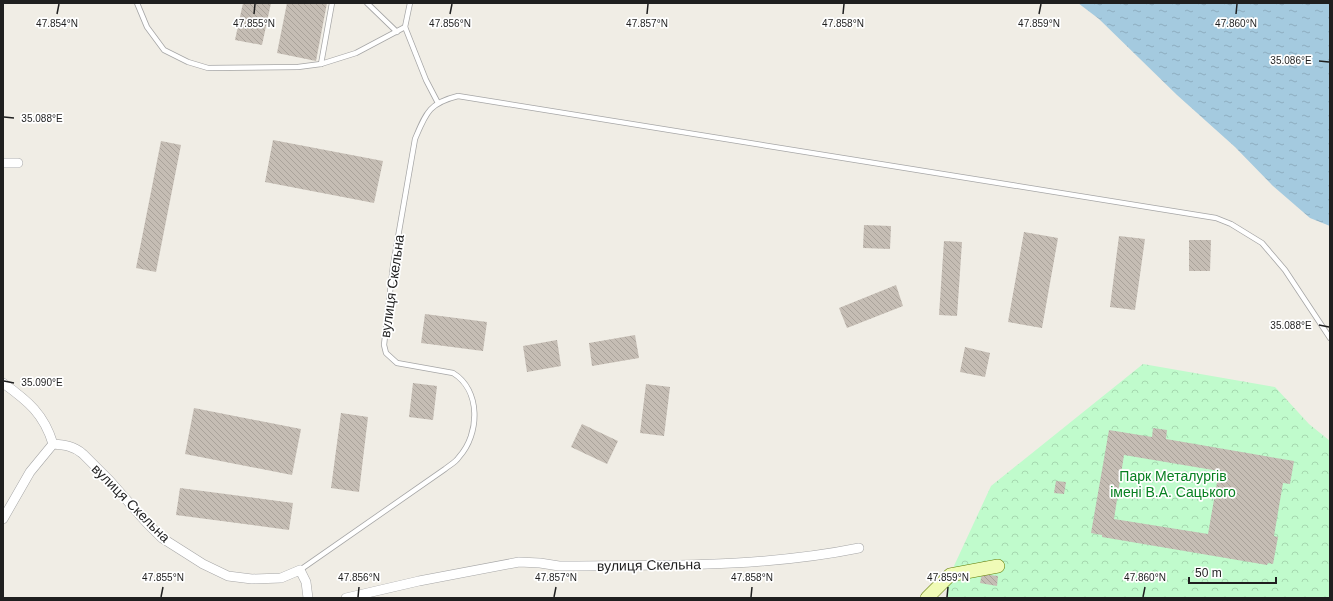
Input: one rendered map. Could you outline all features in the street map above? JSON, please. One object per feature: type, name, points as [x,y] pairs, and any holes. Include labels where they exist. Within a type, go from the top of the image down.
[{"type":"street","points":[[3,163],[18,163]]},
{"type":"street","points":[[3,383],[34,408],[49,430],[53,444],[30,472],[3,519]]},
{"type":"street","name":"вулиця Скельна","points":[[53,444],[66,445],[79,451],[110,481],[162,538],[203,564],[228,576],[252,579],[281,578],[300,570]]},
{"type":"street","name":"вулиця Скельна","points":[[346,598],[419,581],[520,562],[559,566],[688,565],[816,556],[859,548]]},
{"type":"street","points":[[927,598],[950,575],[998,566]]},
{"type":"street","points":[[300,570],[306,582],[308,598]]},
{"type":"lane","points":[[137,3],[147,27],[164,50],[188,62],[208,68],[298,67],[321,64],[356,53],[405,27]]},
{"type":"lane","points":[[321,64],[332,3]]},
{"type":"lane","points":[[367,3],[397,32]]},
{"type":"lane","points":[[410,3],[405,27],[426,80],[438,103]]},
{"type":"lane","name":"вулиця Скельна","points":[[300,570],[460,457],[467,446],[473,427],[474,406],[472,396],[466,384],[462,380],[453,373],[397,363],[386,353],[384,345],[393,266],[415,139],[422,122],[433,106],[443,99],[458,96],[1216,218],[1238,228],[1262,243],[1285,270],[1330,338]]},
{"type":"green space","name":"Парк Металургів імені В.А. Сацького","points":[[1143,364],[1275,387],[1309,424],[1330,441],[1330,598],[948,598],[947,581],[991,486]]},
{"type":"water","points":[[1078,3],[1330,3],[1330,226],[1310,218],[1273,186],[1235,147],[1177,95],[1099,19]]},
{"type":"building","points":[[243,3],[271,3],[262,45],[235,40]]},
{"type":"building","points":[[287,3],[327,3],[316,61],[277,53]]},
{"type":"building","points":[[273,140],[383,161],[374,203],[265,182]]},
{"type":"building","points":[[161,141],[181,145],[156,272],[136,268]]},
{"type":"building","points":[[864,225],[891,226],[890,249],[863,248]]},
{"type":"building","points":[[1024,232],[1058,238],[1042,328],[1008,322]]},
{"type":"building","points":[[1119,236],[1145,239],[1135,310],[1110,307]]},
{"type":"building","points":[[1189,240],[1211,240],[1210,271],[1189,271]]},
{"type":"building","points":[[944,241],[962,242],[957,316],[939,315]]},
{"type":"building","points":[[896,285],[903,306],[847,328],[839,308]]},
{"type":"building","points":[[425,314],[487,322],[483,351],[421,343]]},
{"type":"building","points":[[635,335],[639,358],[592,366],[589,343]]},
{"type":"building","points":[[557,340],[561,366],[527,372],[523,346]]},
{"type":"building","points":[[965,347],[990,353],[985,377],[960,372]]},
{"type":"building","points":[[413,383],[437,386],[433,420],[409,417]]},
{"type":"building","points":[[646,384],[670,387],[664,436],[640,433]]},
{"type":"building","points":[[194,408],[301,429],[292,475],[185,454]]},
{"type":"building","points":[[341,413],[368,417],[359,492],[331,488]]},
{"type":"building","points":[[582,424],[618,441],[607,464],[571,447]]},
{"type":"building","points":[[1153,428],[1167,430],[1166,439],[1294,461],[1290,484],[1283,483],[1274,536],[1278,537],[1273,564],[1268,563],[1267,565],[1102,537],[1102,535],[1091,533],[1109,430],[1152,437]],"holes":[[[1124,455],[1219,471],[1208,534],[1114,519]]]},
{"type":"building","points":[[1056,481],[1066,482],[1064,494],[1054,493]]},
{"type":"building","points":[[180,488],[293,503],[289,530],[176,515]]},
{"type":"building","points":[[982,574],[998,576],[997,586],[980,583]]}]
